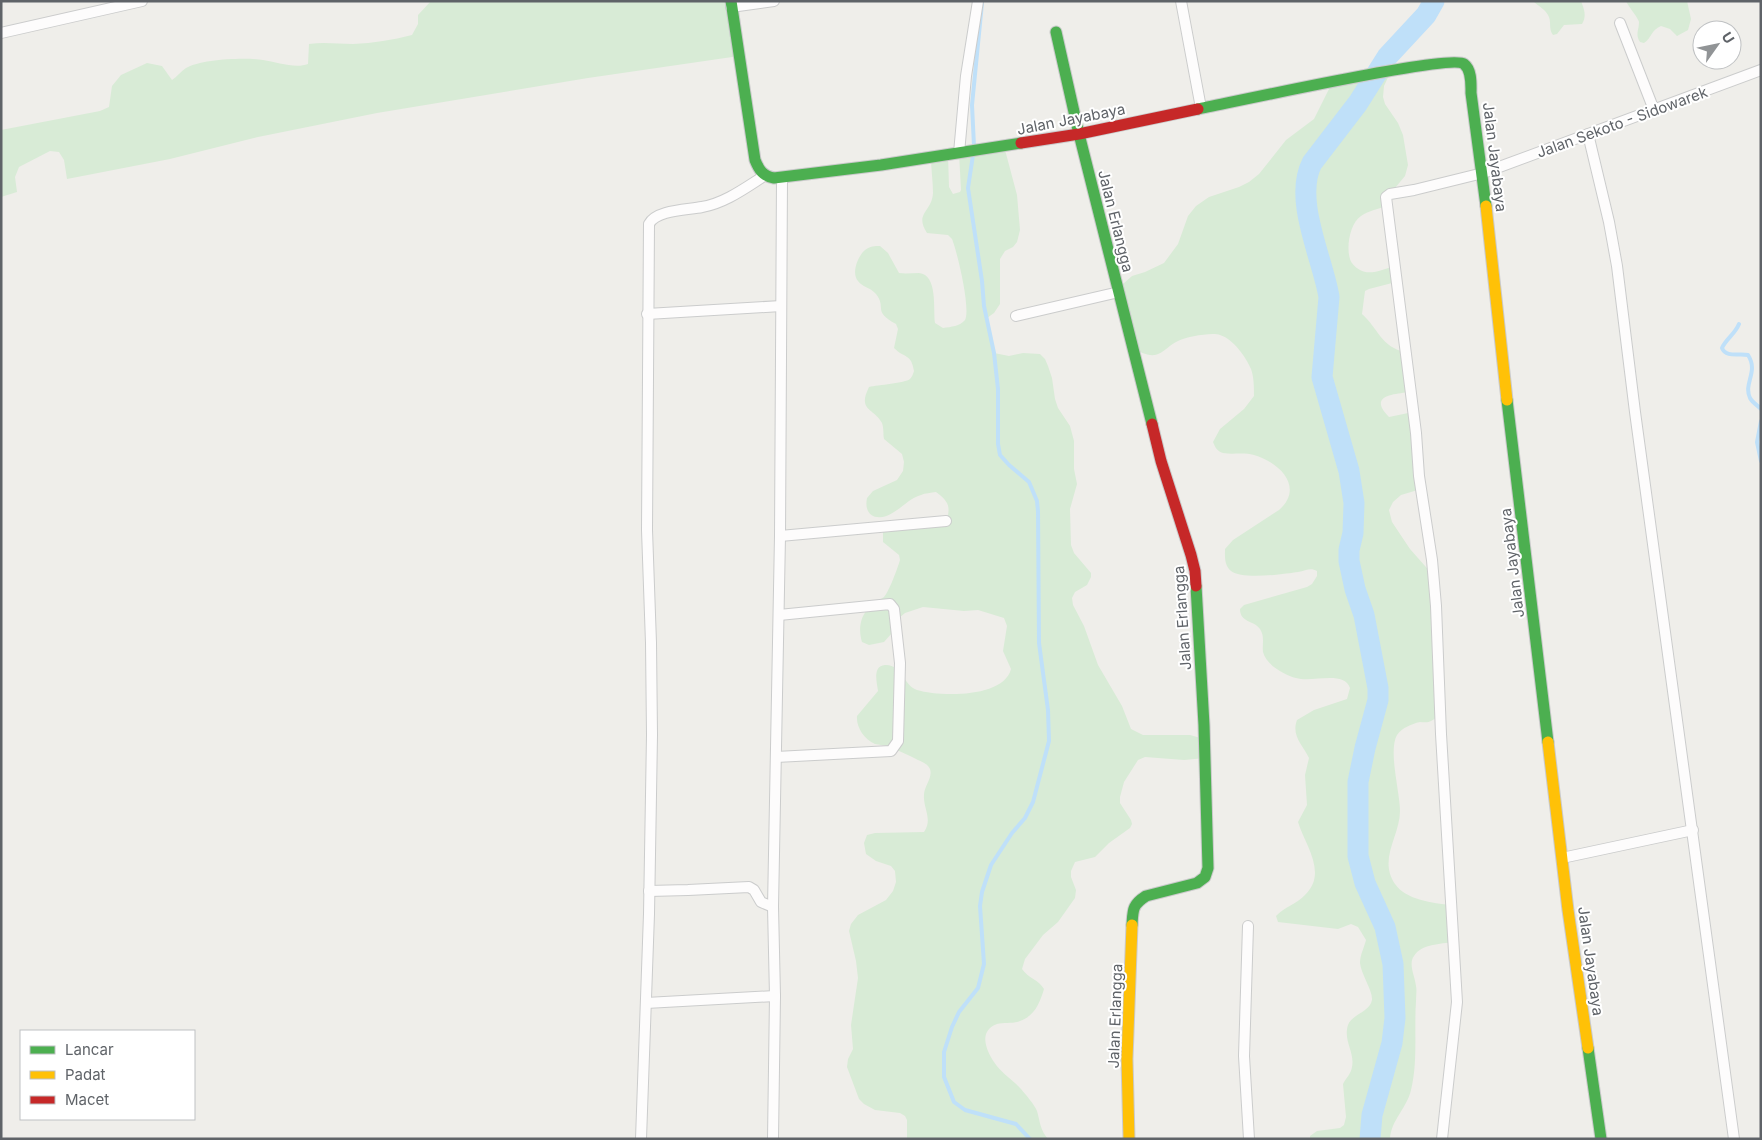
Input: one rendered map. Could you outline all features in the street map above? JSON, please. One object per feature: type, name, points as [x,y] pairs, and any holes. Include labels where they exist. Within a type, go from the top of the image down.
[{"type":"street","points":[[90,1],[91,13]]},
{"type":"street","points":[[1,33],[142,1]]},
{"type":"street","points":[[641,1139],[650,891],[652,725],[646,530],[648,234],[650,221],[657,216],[705,207],[723,200],[764,176],[756,160],[731,4],[774,1]]},
{"type":"street","points":[[963,152],[964,91],[978,1]]},
{"type":"street","points":[[1181,1],[1201,108]]},
{"type":"street","points":[[1620,23],[1654,110]]},
{"type":"street","name":"Jalan Erlangga","points":[[1056,32],[1079,134],[1163,466],[1190,548],[1195,571],[1204,732],[1208,868],[1207,874],[1201,881],[1146,896],[1134,908],[1127,1059],[1129,1139]]},
{"type":"street","name":"Jalan Jayabaya","points":[[764,176],[782,178],[979,150],[1079,134],[1365,75],[1438,64],[1458,62],[1464,64],[1468,69],[1471,80],[1471,93],[1483,173],[1498,325],[1562,858],[1601,1139]]},
{"type":"street","name":"Jalan Sekoto - Sidowarek","points":[[1442,1139],[1457,1002],[1441,744],[1436,606],[1432,560],[1419,476],[1416,433],[1386,197],[1390,194],[1483,173],[1761,70]]},
{"type":"street","points":[[1588,134],[1616,266],[1734,1139]]},
{"type":"street","points":[[772,1139],[775,996],[773,907],[780,536],[782,178]]},
{"type":"street","points":[[1016,316],[1119,292]]},
{"type":"street","points":[[648,314],[781,306]]},
{"type":"street","points":[[780,536],[946,521]]},
{"type":"street","points":[[776,757],[891,751],[898,741],[900,664],[894,609],[890,604],[779,615]]},
{"type":"street","points":[[1562,858],[1693,830]]},
{"type":"street","points":[[650,891],[749,887],[754,890],[761,902],[773,907]]},
{"type":"street","points":[[1248,926],[1244,1056],[1249,1139]]},
{"type":"street","points":[[646,1003],[775,996]]},
{"type":"green space","points":[[431,1],[731,1],[739,56],[588,78],[377,113],[258,137],[170,159],[67,179],[64,160],[59,152],[50,151],[19,167],[15,177],[17,192],[1,197],[1,130],[100,111],[109,107],[112,86],[121,75],[147,63],[162,66],[172,80],[186,68],[212,61],[255,59],[292,65],[308,64],[309,44],[368,43],[412,35],[418,24],[418,15]]},
{"type":"green space","points":[[1533,1],[1581,1],[1585,13],[1584,21],[1582,24],[1564,25],[1557,34],[1553,35],[1548,15]]},
{"type":"green space","points":[[1626,1],[1687,1],[1691,19],[1688,30],[1677,36],[1670,29],[1661,26],[1644,43],[1640,42],[1637,34],[1639,20]]},
{"type":"green space","points":[[1391,71],[1384,86],[1383,97],[1403,135],[1408,165],[1405,176],[1390,194],[1386,206],[1370,211],[1357,219],[1350,236],[1349,254],[1353,264],[1364,272],[1377,271],[1394,266],[1396,282],[1365,291],[1362,314],[1390,346],[1405,352],[1410,392],[1386,397],[1382,400],[1381,404],[1389,417],[1413,412],[1421,489],[1401,495],[1393,502],[1389,510],[1392,522],[1410,549],[1433,575],[1440,714],[1430,722],[1410,725],[1397,735],[1394,761],[1400,811],[1389,857],[1389,866],[1390,875],[1395,884],[1406,894],[1420,900],[1451,905],[1453,942],[1421,949],[1412,959],[1416,991],[1413,1079],[1409,1096],[1393,1126],[1390,1139],[1310,1139],[1310,1136],[1317,1131],[1340,1128],[1344,1125],[1346,1117],[1343,1084],[1352,1067],[1352,1056],[1347,1036],[1348,1025],[1353,1018],[1371,1004],[1372,1000],[1371,992],[1360,963],[1366,940],[1358,927],[1351,924],[1338,929],[1278,922],[1276,916],[1305,895],[1315,878],[1313,859],[1298,822],[1307,805],[1305,775],[1309,758],[1298,740],[1296,731],[1297,720],[1314,710],[1347,699],[1350,688],[1347,683],[1334,678],[1296,678],[1276,669],[1263,652],[1260,629],[1242,617],[1241,614],[1240,609],[1244,605],[1307,587],[1312,584],[1317,576],[1317,571],[1310,569],[1274,575],[1253,576],[1236,574],[1226,564],[1225,549],[1233,540],[1279,510],[1290,493],[1286,477],[1272,463],[1250,454],[1223,453],[1216,449],[1213,442],[1220,429],[1244,409],[1254,396],[1253,375],[1249,364],[1230,340],[1216,334],[1182,339],[1155,355],[1146,354],[1133,348],[1123,284],[1132,276],[1164,263],[1178,244],[1188,216],[1196,206],[1209,197],[1249,182],[1259,174],[1286,140],[1314,119],[1333,81]]},
{"type":"green space","points":[[1004,146],[1017,195],[1020,230],[1017,242],[1013,247],[1005,251],[1000,259],[1000,304],[994,313],[987,318],[994,353],[1009,356],[1023,353],[1040,354],[1045,359],[1052,378],[1058,408],[1070,426],[1074,441],[1074,469],[1077,484],[1070,509],[1071,545],[1074,553],[1091,573],[1087,585],[1075,592],[1072,598],[1073,605],[1084,626],[1098,665],[1122,706],[1131,729],[1143,735],[1190,735],[1204,739],[1205,758],[1184,760],[1145,757],[1138,760],[1124,782],[1120,797],[1120,803],[1131,820],[1130,828],[1109,843],[1095,857],[1075,862],[1071,871],[1071,877],[1076,890],[1075,898],[1058,922],[1043,935],[1025,959],[1022,969],[1044,989],[1036,1008],[1025,1019],[997,1024],[987,1031],[985,1041],[991,1057],[1000,1070],[1018,1086],[1032,1103],[1037,1111],[1045,1136],[1048,1139],[907,1139],[907,1120],[905,1116],[900,1113],[875,1110],[864,1104],[859,1099],[847,1067],[848,1059],[853,1049],[851,1025],[858,978],[849,931],[851,924],[858,915],[886,900],[893,891],[896,882],[895,871],[891,866],[876,861],[866,854],[864,843],[867,835],[875,833],[924,832],[927,827],[928,818],[924,795],[931,772],[929,767],[923,762],[890,747],[875,744],[867,739],[859,728],[857,716],[878,691],[876,675],[878,668],[881,666],[885,665],[895,668],[917,690],[940,694],[970,693],[997,686],[1006,679],[1011,669],[1003,651],[1007,626],[1004,618],[978,610],[964,611],[923,607],[905,613],[899,618],[892,633],[884,642],[869,645],[862,642],[860,627],[862,618],[874,603],[886,594],[900,560],[899,555],[883,542],[883,528],[946,524],[949,510],[947,503],[936,492],[917,496],[894,512],[883,517],[870,514],[866,505],[867,498],[873,491],[897,480],[903,471],[904,462],[902,454],[884,439],[882,423],[866,405],[866,395],[869,387],[907,380],[911,378],[914,371],[911,361],[894,348],[898,329],[896,324],[884,316],[876,294],[858,281],[855,269],[860,256],[865,250],[880,246],[888,253],[899,273],[919,273],[925,275],[929,280],[933,293],[935,323],[943,328],[961,324],[965,320],[966,314],[965,293],[952,239],[948,235],[927,233],[922,221],[933,193],[931,157],[948,155],[949,187],[953,194],[961,190],[959,153]]},
{"type":"waterway","points":[[1370,1139],[1372,1115],[1392,1043],[1395,1018],[1393,964],[1385,927],[1365,883],[1358,856],[1358,782],[1378,700],[1378,688],[1364,615],[1355,589],[1349,561],[1349,550],[1353,533],[1354,503],[1349,471],[1322,377],[1329,297],[1311,230],[1306,194],[1307,178],[1312,163],[1358,103],[1387,57],[1426,15],[1434,1]]},
{"type":"waterway","points":[[974,146],[972,105],[982,3]]},
{"type":"waterway","points":[[973,155],[968,188],[984,306],[994,353],[998,389],[998,444],[1000,455],[1029,482],[1037,501],[1039,643],[1048,710],[1049,741],[1033,802],[1025,818],[1012,833],[991,865],[982,892],[980,906],[984,964],[978,988],[959,1012],[952,1027],[944,1052],[944,1077],[954,1102],[965,1110],[1016,1124],[1030,1139]]},
{"type":"waterway","points":[[1739,324],[1722,348],[1726,353],[1748,355],[1752,367],[1748,393],[1761,409]]},
{"type":"waterway","points":[[1761,421],[1757,442],[1761,461]]},
{"type":"traffic: fast","points":[[731,1],[755,160],[760,170],[767,176],[774,178],[881,165],[1021,143]]},
{"type":"traffic: fast","points":[[1056,32],[1079,134],[1152,424]]},
{"type":"traffic: fast","points":[[1198,109],[1382,72],[1450,63],[1464,64],[1470,77],[1486,206]]},
{"type":"traffic: fast","points":[[1507,400],[1548,742]]},
{"type":"traffic: fast","points":[[1132,925],[1134,908],[1141,899],[1146,896],[1197,883],[1205,877],[1208,868],[1204,725],[1196,586]]},
{"type":"traffic: fast","points":[[1588,1048],[1601,1139]]},
{"type":"traffic: slow","points":[[1486,206],[1507,400]]},
{"type":"traffic: slow","points":[[1548,742],[1568,910],[1588,1048]]},
{"type":"traffic: slow","points":[[1129,1139],[1127,1059],[1132,925]]},
{"type":"traffic: jam","points":[[1021,143],[1079,134],[1198,109]]},
{"type":"traffic: jam","points":[[1152,424],[1161,461],[1191,555],[1196,586]]}]
